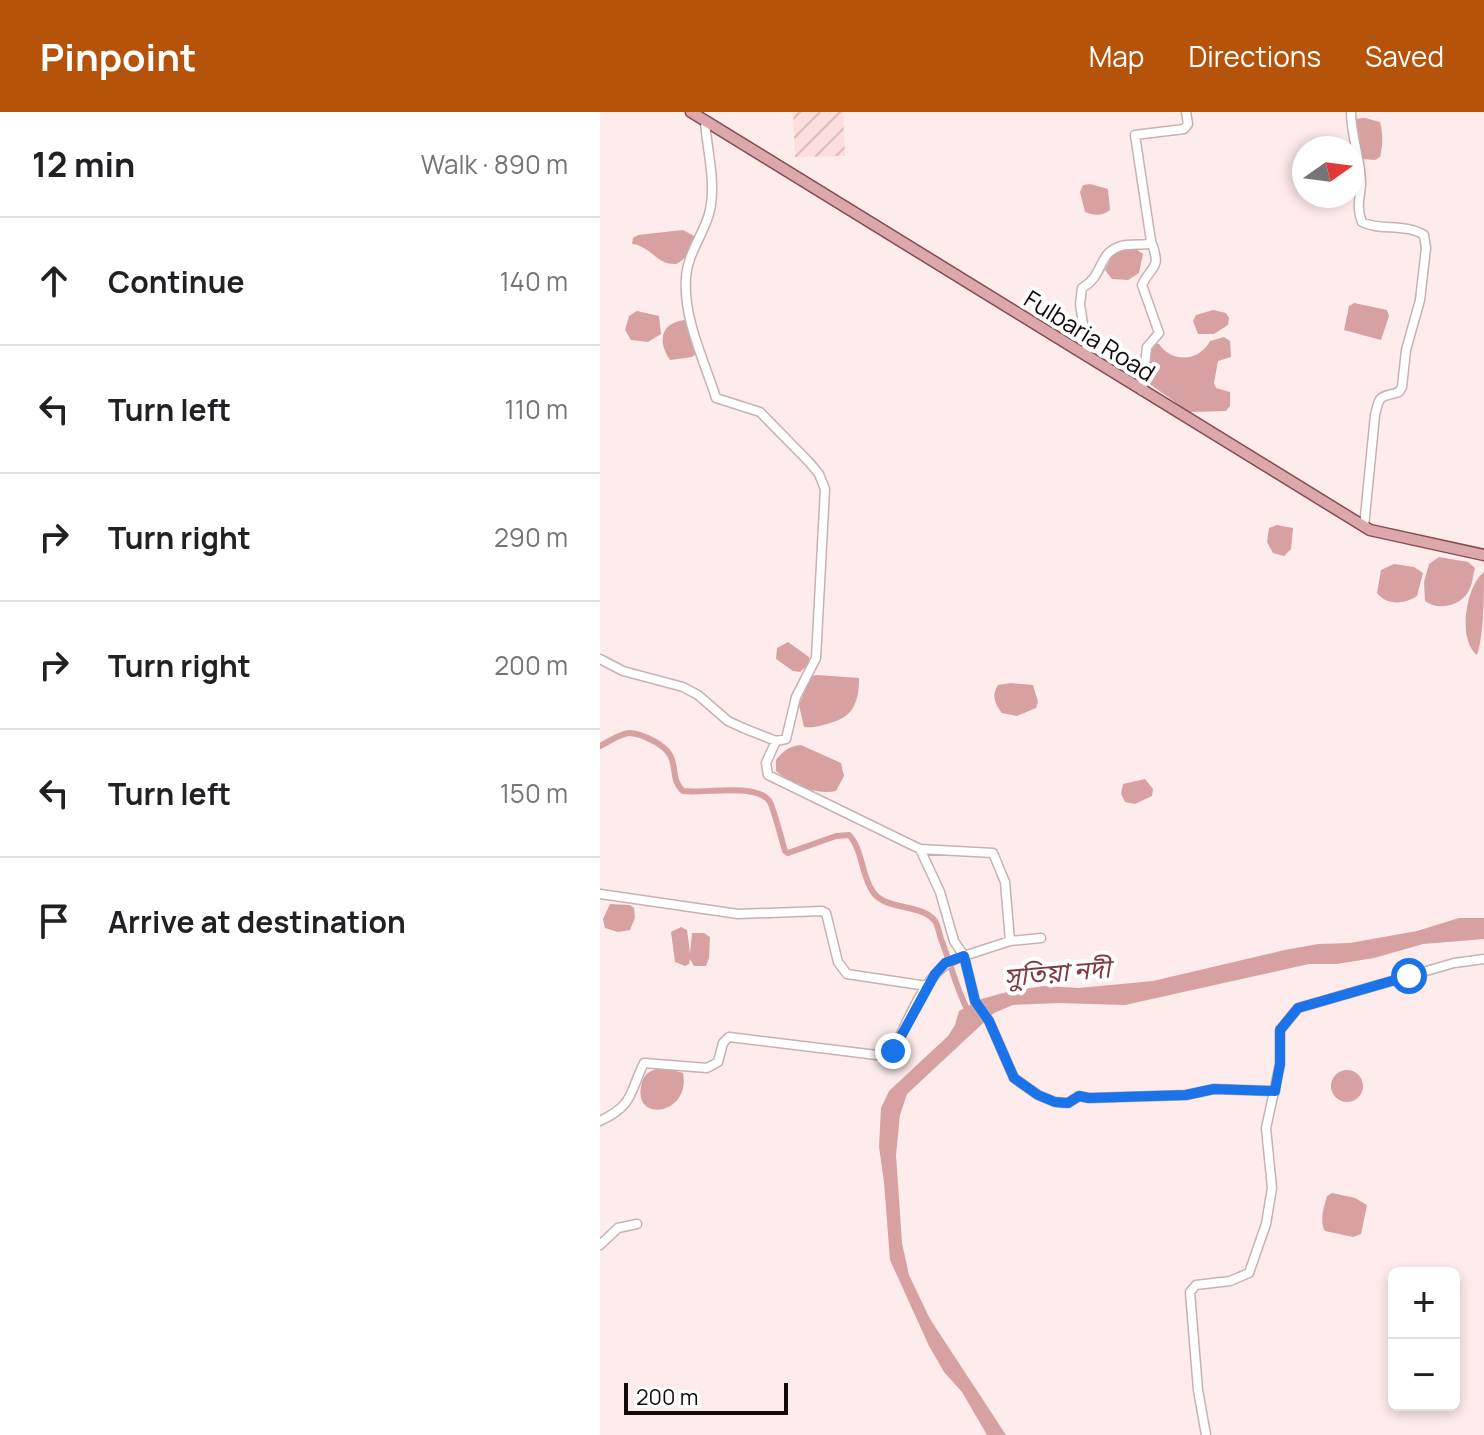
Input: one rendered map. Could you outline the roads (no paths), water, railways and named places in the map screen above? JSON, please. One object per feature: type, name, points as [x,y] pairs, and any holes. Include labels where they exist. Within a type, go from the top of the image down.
[{"type":"main road","name":"Fulbaria Road","points":[[691,112],[1364,527],[1484,555]]},
{"type":"street","points":[[1142,391],[1147,347],[1159,333],[1142,285],[1155,268],[1156,256],[1135,135],[1184,129],[1188,124],[1186,112]]},
{"type":"street","points":[[1351,112],[1360,172],[1357,204],[1362,222],[1370,226],[1416,230],[1424,235],[1426,248],[1420,300],[1406,350],[1402,387],[1399,392],[1383,395],[1378,400],[1364,527]]},
{"type":"street","points":[[600,659],[623,671],[683,687],[698,695],[728,721],[776,741],[786,739],[796,697],[816,658],[825,489],[809,462],[760,412],[716,398],[687,308],[685,279],[688,265],[705,225],[712,198],[705,121]]},
{"type":"street","points":[[1088,357],[1080,304],[1082,288],[1097,278],[1107,254],[1121,246],[1148,244],[1151,241]]},
{"type":"street","points":[[776,741],[766,763],[768,775],[920,849],[993,853],[1005,882],[1010,941]]},
{"type":"street","points":[[920,849],[940,892],[954,941],[964,956],[975,1001],[989,1021],[1014,1078],[1038,1095],[1068,1103],[1079,1096],[1186,1095],[1214,1089],[1275,1091]]},
{"type":"street","points":[[600,894],[738,914],[822,911],[826,913],[838,962],[847,974],[927,986]]},
{"type":"street","points":[[600,1121],[631,1097],[644,1063],[707,1068],[718,1062],[723,1043],[729,1037],[885,1056],[893,1051],[927,986],[949,962],[1010,941],[1041,938]]},
{"type":"street","points":[[1206,1435],[1198,1390],[1190,1292],[1196,1285],[1230,1281],[1249,1273],[1266,1224],[1272,1188],[1266,1128],[1280,1064],[1280,1030],[1298,1008],[1454,963],[1484,959]]},
{"type":"street","points":[[600,1245],[618,1228],[637,1224]]},
{"type":"waterway","points":[[600,746],[626,733],[640,735],[667,751],[683,791],[742,791],[763,796],[770,802],[788,853],[836,836],[849,835],[873,892],[886,902],[929,915],[935,921],[967,1009]]},
{"type":"water label","name":"সুতিয়া নদী","points":[[1057,972]]}]
